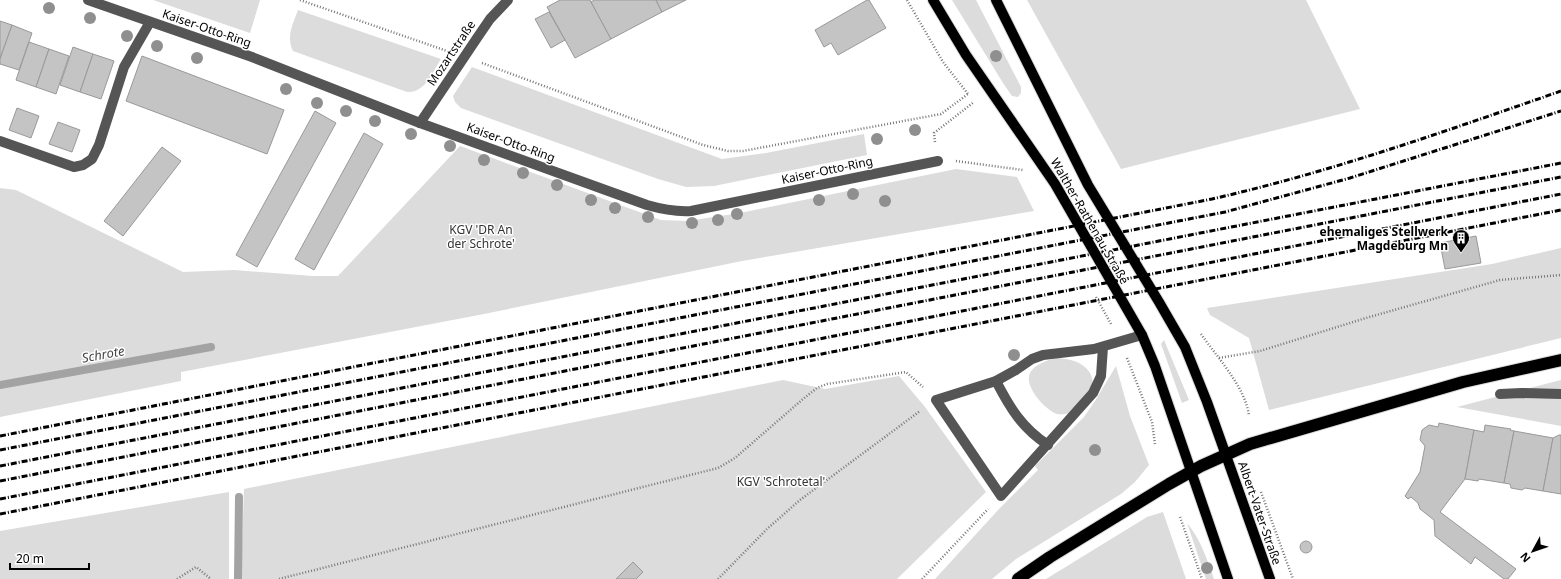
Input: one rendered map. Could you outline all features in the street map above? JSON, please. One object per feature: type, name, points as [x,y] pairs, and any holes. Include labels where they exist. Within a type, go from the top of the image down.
[{"type":"highway","points":[[1018,579],[1106,522],[1169,484],[1201,466],[1250,444],[1456,384],[1561,360]]},
{"type":"main road","name":"Walther-Rathenau-Straße","points":[[933,0],[966,55],[1055,184],[1142,335],[1155,366],[1191,472]]},
{"type":"main road","name":"Walther-Rathenau-Straße","points":[[996,0],[1088,185],[1185,347],[1226,455]]},
{"type":"main road","name":"Albert-Vater-Straße","points":[[1226,455],[1270,579]]},
{"type":"main road","points":[[1191,472],[1228,579]]},
{"type":"street","name":"Kaiser-Otto-Ring","points":[[88,0],[252,58],[420,123],[647,205],[678,212],[691,211],[938,161]]},
{"type":"street","name":"Mozartstraße","points":[[420,123],[490,19],[508,0]]},
{"type":"street","points":[[0,141],[74,167],[83,166],[92,159],[99,145],[124,67],[150,22]]},
{"type":"street","points":[[1103,348],[1101,373],[1095,389],[1088,401],[1001,496],[936,400],[996,381],[1032,359],[1043,355],[1103,348],[1142,335]]},
{"type":"street","points":[[996,381],[1017,418],[1030,431],[1048,444]]},
{"type":"street","points":[[1500,394],[1561,394]]},
{"type":"path","points":[[300,0],[463,57],[703,145],[728,152],[743,151],[941,114],[968,94]]},
{"type":"path","points":[[907,0],[943,62],[974,102],[934,133],[938,161],[960,161],[1025,171]]},
{"type":"path","points":[[1218,358],[1260,351],[1366,318],[1500,280],[1561,275]]},
{"type":"path","points":[[1107,318],[1120,342],[1152,422],[1155,444]]},
{"type":"path","points":[[1199,331],[1239,388],[1249,416]]},
{"type":"path","points":[[279,579],[718,468],[735,458],[809,394],[817,388],[827,384],[906,372],[936,400],[800,500],[767,529],[718,579]]},
{"type":"path","name":"Albert-Vater-Straße","points":[[1260,489],[1293,579]]},
{"type":"path","points":[[922,579],[1001,496]]},
{"type":"path","points":[[1180,517],[1202,579]]},
{"type":"path","points":[[178,579],[196,567],[211,579]]},
{"type":"green space","points":[[153,0],[260,0],[250,33]]},
{"type":"green space","points":[[952,0],[976,0],[1021,87],[1021,93],[1018,97],[1012,96],[1003,83]]},
{"type":"green space","points":[[1027,0],[1306,0],[1360,109],[1121,169]]},
{"type":"green space","points":[[298,10],[441,59],[423,86],[419,89],[407,92],[293,51],[290,35]]},
{"type":"green space","points":[[472,67],[722,159],[766,153],[864,134],[867,155],[714,186],[686,187],[658,179],[461,108],[455,102],[453,96]]},
{"type":"green space","name":"KGV 'DR An der Schrote'","points":[[460,146],[661,220],[687,221],[740,213],[956,169],[1017,177],[1034,211],[742,261],[484,314],[181,372],[181,381],[0,417],[0,188],[16,190],[183,272],[234,270],[313,276],[338,276]]},
{"type":"green space","points":[[1561,248],[1561,338],[1269,410],[1249,338],[1210,315],[1207,308],[1492,264]]},
{"type":"green space","points":[[1164,340],[1189,400],[1182,403],[1161,344]]},
{"type":"green space","points":[[1057,358],[1076,362],[1087,368],[1092,379],[1093,387],[1070,413],[1057,414],[1046,407],[1031,389],[1029,382],[1029,375],[1037,365]]},
{"type":"green space","points":[[1116,366],[1130,416],[1149,465],[1135,482],[1121,494],[1016,559],[992,579],[935,579],[999,509],[1038,470],[1035,466],[1084,417]]},
{"type":"green space","name":"KGV 'Schrotetal'","points":[[899,376],[925,407],[986,492],[897,579],[241,579],[244,489],[783,380],[825,389]]},
{"type":"green space","points":[[1561,380],[1561,426],[1457,407]]},
{"type":"green space","points":[[229,492],[229,579],[0,579],[0,531]]},
{"type":"green space","points":[[1163,512],[1186,579],[1046,579],[1147,517]]},
{"type":"green space","points":[[1187,523],[1200,543],[1214,579],[1206,579]]},
{"type":"building","points":[[560,0],[590,0],[611,39],[575,58],[547,7]]},
{"type":"building","points":[[594,0],[656,0],[662,12],[611,39],[591,2]]},
{"type":"building","points":[[656,0],[686,0],[662,12]]},
{"type":"building","points":[[869,0],[886,28],[838,55],[831,43],[824,47],[815,30]]},
{"type":"building","points":[[549,12],[565,40],[551,48],[535,19]]},
{"type":"building","points":[[0,21],[12,25],[0,59]]},
{"type":"building","points":[[12,25],[32,33],[19,70],[0,64],[0,59]]},
{"type":"building","points":[[29,42],[49,49],[36,87],[16,80]]},
{"type":"building","points":[[73,47],[93,54],[80,92],[60,85]]},
{"type":"building","points":[[49,49],[69,56],[56,94],[36,87]]},
{"type":"building","points":[[93,54],[114,61],[101,99],[80,92]]},
{"type":"building","points":[[142,56],[284,110],[267,154],[126,101]]},
{"type":"building","points":[[17,108],[39,116],[31,138],[9,130]]},
{"type":"building","points":[[315,111],[336,123],[257,267],[236,255]]},
{"type":"building","points":[[58,122],[80,130],[72,152],[49,144]]},
{"type":"building","points":[[364,133],[383,144],[314,270],[295,259]]},
{"type":"building","points":[[162,147],[181,161],[123,236],[104,221]]},
{"type":"building","name":"ehemaliges Stellwerk Magdeburg Mn","points":[[1476,236],[1481,263],[1445,269],[1440,243]]},
{"type":"building","points":[[1439,423],[1474,430],[1465,479],[1440,512],[1516,569],[1508,579],[1504,579],[1475,557],[1471,564],[1435,536],[1434,520],[1420,509],[1418,503],[1411,497],[1408,499],[1405,496],[1420,472],[1425,446],[1420,440],[1422,430],[1429,425],[1438,427]]},
{"type":"building","points":[[1485,425],[1511,429],[1510,430],[1514,431],[1504,483],[1479,479],[1478,481],[1465,479],[1474,430],[1484,432]]},
{"type":"building","points":[[1514,431],[1553,438],[1543,491],[1525,488],[1522,490],[1511,488],[1510,484],[1504,483]]},
{"type":"building","points":[[1561,435],[1561,494],[1543,491],[1553,438]]},
{"type":"building","points":[[1308,541],[1311,542],[1311,552],[1304,553],[1301,552],[1300,545],[1301,542]]},
{"type":"building","points":[[633,562],[643,572],[636,579],[616,579]]},
{"type":"waterway","name":"Schrote","points":[[0,385],[211,347]]},
{"type":"waterway","name":"Schrote","points":[[238,579],[239,497]]},
{"type":"railway","points":[[0,436],[1212,199],[1344,164],[1431,136],[1561,91]]},
{"type":"railway","points":[[0,450],[1225,212],[1350,178],[1561,111]]},
{"type":"railway","points":[[0,466],[1561,163]]},
{"type":"railway","points":[[0,481],[1561,177]]},
{"type":"railway","points":[[0,499],[1561,194]]},
{"type":"railway","points":[[0,514],[1561,210]]},
{"type":"place","name":"ehemaliges Stellwerk Magdeburg Mn","points":[[1461,253]]}]
